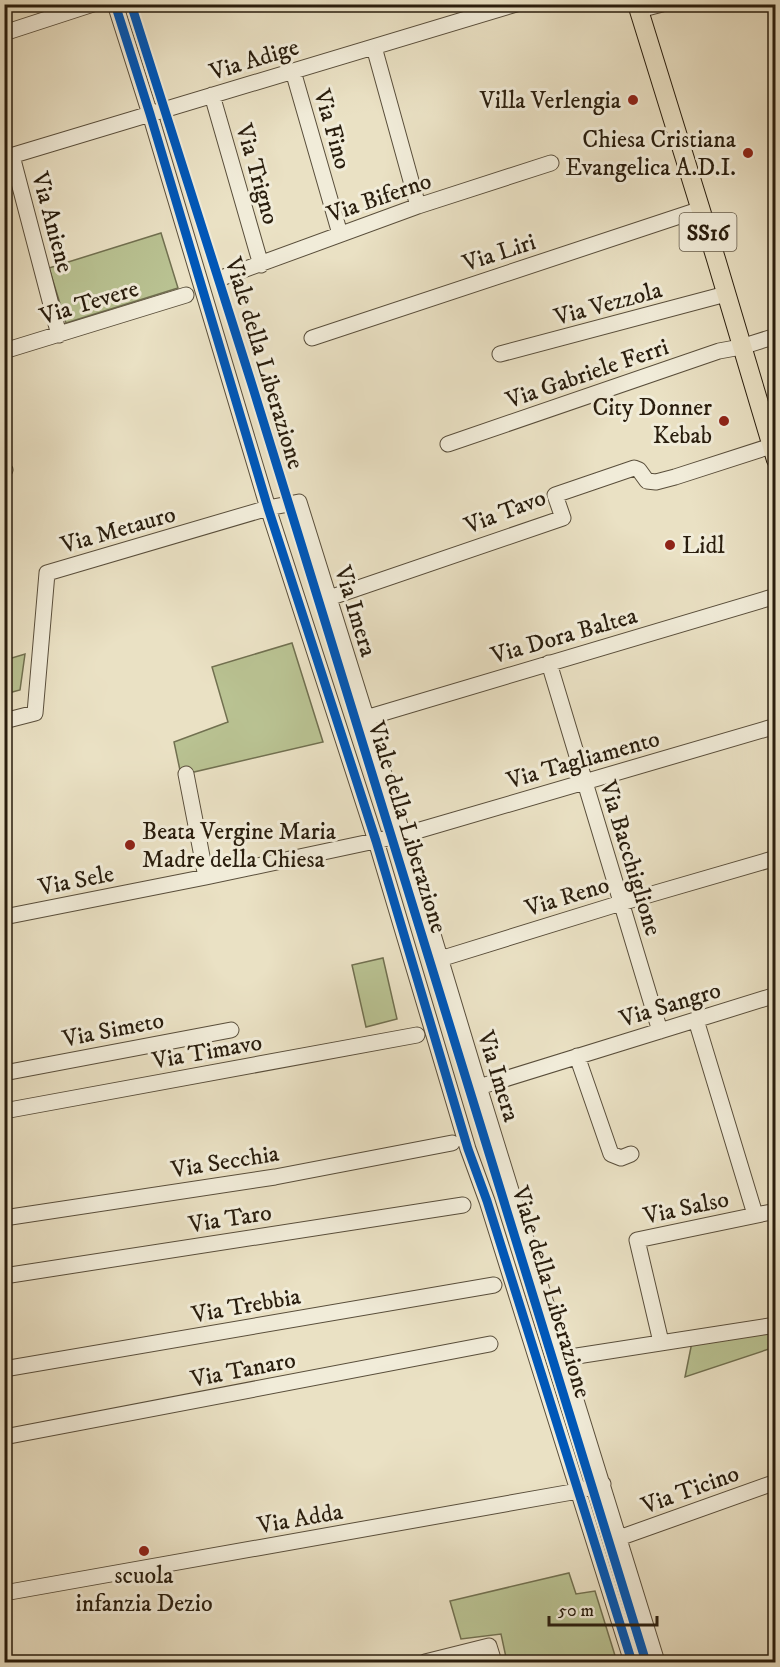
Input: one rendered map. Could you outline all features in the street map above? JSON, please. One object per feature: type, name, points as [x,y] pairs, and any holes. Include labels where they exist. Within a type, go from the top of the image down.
[{"type":"main road","name":"SS16","points":[[638,7],[773,453]]},
{"type":"street","points":[[4,33],[93,4]]},
{"type":"street","name":"Viale della Liberazione","points":[[115,4],[268,508],[376,841],[468,1149],[498,1236],[632,1662]]},
{"type":"street","name":"Via Adige","points":[[8,157],[516,4]]},
{"type":"street","points":[[638,7],[662,4]]},
{"type":"street","points":[[374,47],[418,206]]},
{"type":"street","name":"Via Fino","points":[[293,71],[340,234]]},
{"type":"street","name":"Via Trigno","points":[[212,95],[261,265]]},
{"type":"street","name":"Via Aniene","points":[[8,157],[59,334]]},
{"type":"street","name":"Via Biferno","points":[[224,277],[418,206],[551,163]]},
{"type":"street","name":"Via Liri","points":[[312,338],[701,209]]},
{"type":"street","name":"Via Vezzola","points":[[500,354],[726,294]]},
{"type":"street","name":"Via Tevere","points":[[4,351],[186,295]]},
{"type":"street","name":"Via Gabriele Ferri","points":[[448,444],[719,351],[776,336]]},
{"type":"street","name":"Via Tavo","points":[[329,598],[563,518],[555,495],[620,472],[634,468],[639,470],[647,481],[656,482],[773,453]]},
{"type":"street","name":"Via Metauro","points":[[4,721],[35,713],[47,573],[268,508],[299,502]]},
{"type":"street","name":"Via Imera","points":[[299,502],[657,1662]]},
{"type":"street","name":"Via Dora Baltea","points":[[366,718],[776,596]]},
{"type":"street","name":"Via Bacchiglione","points":[[549,663],[660,1031]]},
{"type":"street","name":"Via Tagliamento","points":[[403,835],[776,726]]},
{"type":"street","points":[[186,774],[206,878]]},
{"type":"street","name":"Via Sele","points":[[4,917],[206,878],[403,835]]},
{"type":"street","name":"Via Reno","points":[[440,958],[776,858]]},
{"type":"street","name":"Via Sangro","points":[[478,1087],[776,995]]},
{"type":"street","points":[[696,1020],[754,1211]]},
{"type":"street","name":"Via Simeto","points":[[4,1072],[231,1030]]},
{"type":"street","name":"Via Timavo","points":[[4,1111],[417,1035]]},
{"type":"street","points":[[577,1056],[611,1154],[621,1158],[631,1154]]},
{"type":"street","name":"Via Secchia","points":[[4,1218],[275,1176],[452,1143]]},
{"type":"street","name":"Via Taro","points":[[4,1276],[463,1205]]},
{"type":"street","name":"Via Salso","points":[[662,1342],[637,1240],[776,1211]]},
{"type":"street","name":"Via Trebbia","points":[[4,1369],[494,1285]]},
{"type":"street","points":[[564,1358],[776,1325]]},
{"type":"street","name":"Via Tanaro","points":[[4,1437],[490,1344]]},
{"type":"street","name":"Via Ticino","points":[[619,1538],[776,1482]]},
{"type":"street","name":"Via Adda","points":[[4,1593],[578,1491],[603,1484]]},
{"type":"street","points":[[425,1662],[489,1646],[494,1662]]},
{"type":"green space","points":[[161,233],[178,288],[66,323],[49,268]]},
{"type":"green space","points":[[292,643],[323,742],[181,775],[174,742],[228,722],[212,667]]},
{"type":"green space","points":[[25,654],[20,690],[5,694],[5,660]]},
{"type":"green space","points":[[383,958],[397,1019],[366,1027],[352,965]]},
{"type":"green space","points":[[775,1330],[775,1347],[685,1377],[692,1342]]},
{"type":"green space","points":[[569,1573],[576,1594],[595,1591],[617,1662],[507,1662],[501,1634],[461,1639],[450,1601]]},
{"type":"cycle path","points":[[115,4],[268,508],[376,841],[468,1149],[487,1201],[632,1662]]},
{"type":"cycle path","points":[[131,4],[253,388],[646,1662]]},
{"type":"place","name":"Villa Verlengia","points":[[633,100]]},
{"type":"place","name":"Chiesa Cristiana Evangelica A.D.I.","points":[[748,153]]},
{"type":"place","name":"City Donner Kebab","points":[[724,421]]},
{"type":"place","name":"Lidl","points":[[670,545]]},
{"type":"place","name":"Beata Vergine Maria Madre della Chiesa","points":[[130,845]]},
{"type":"place","name":"scuola infanzia Dezio","points":[[144,1551]]}]
